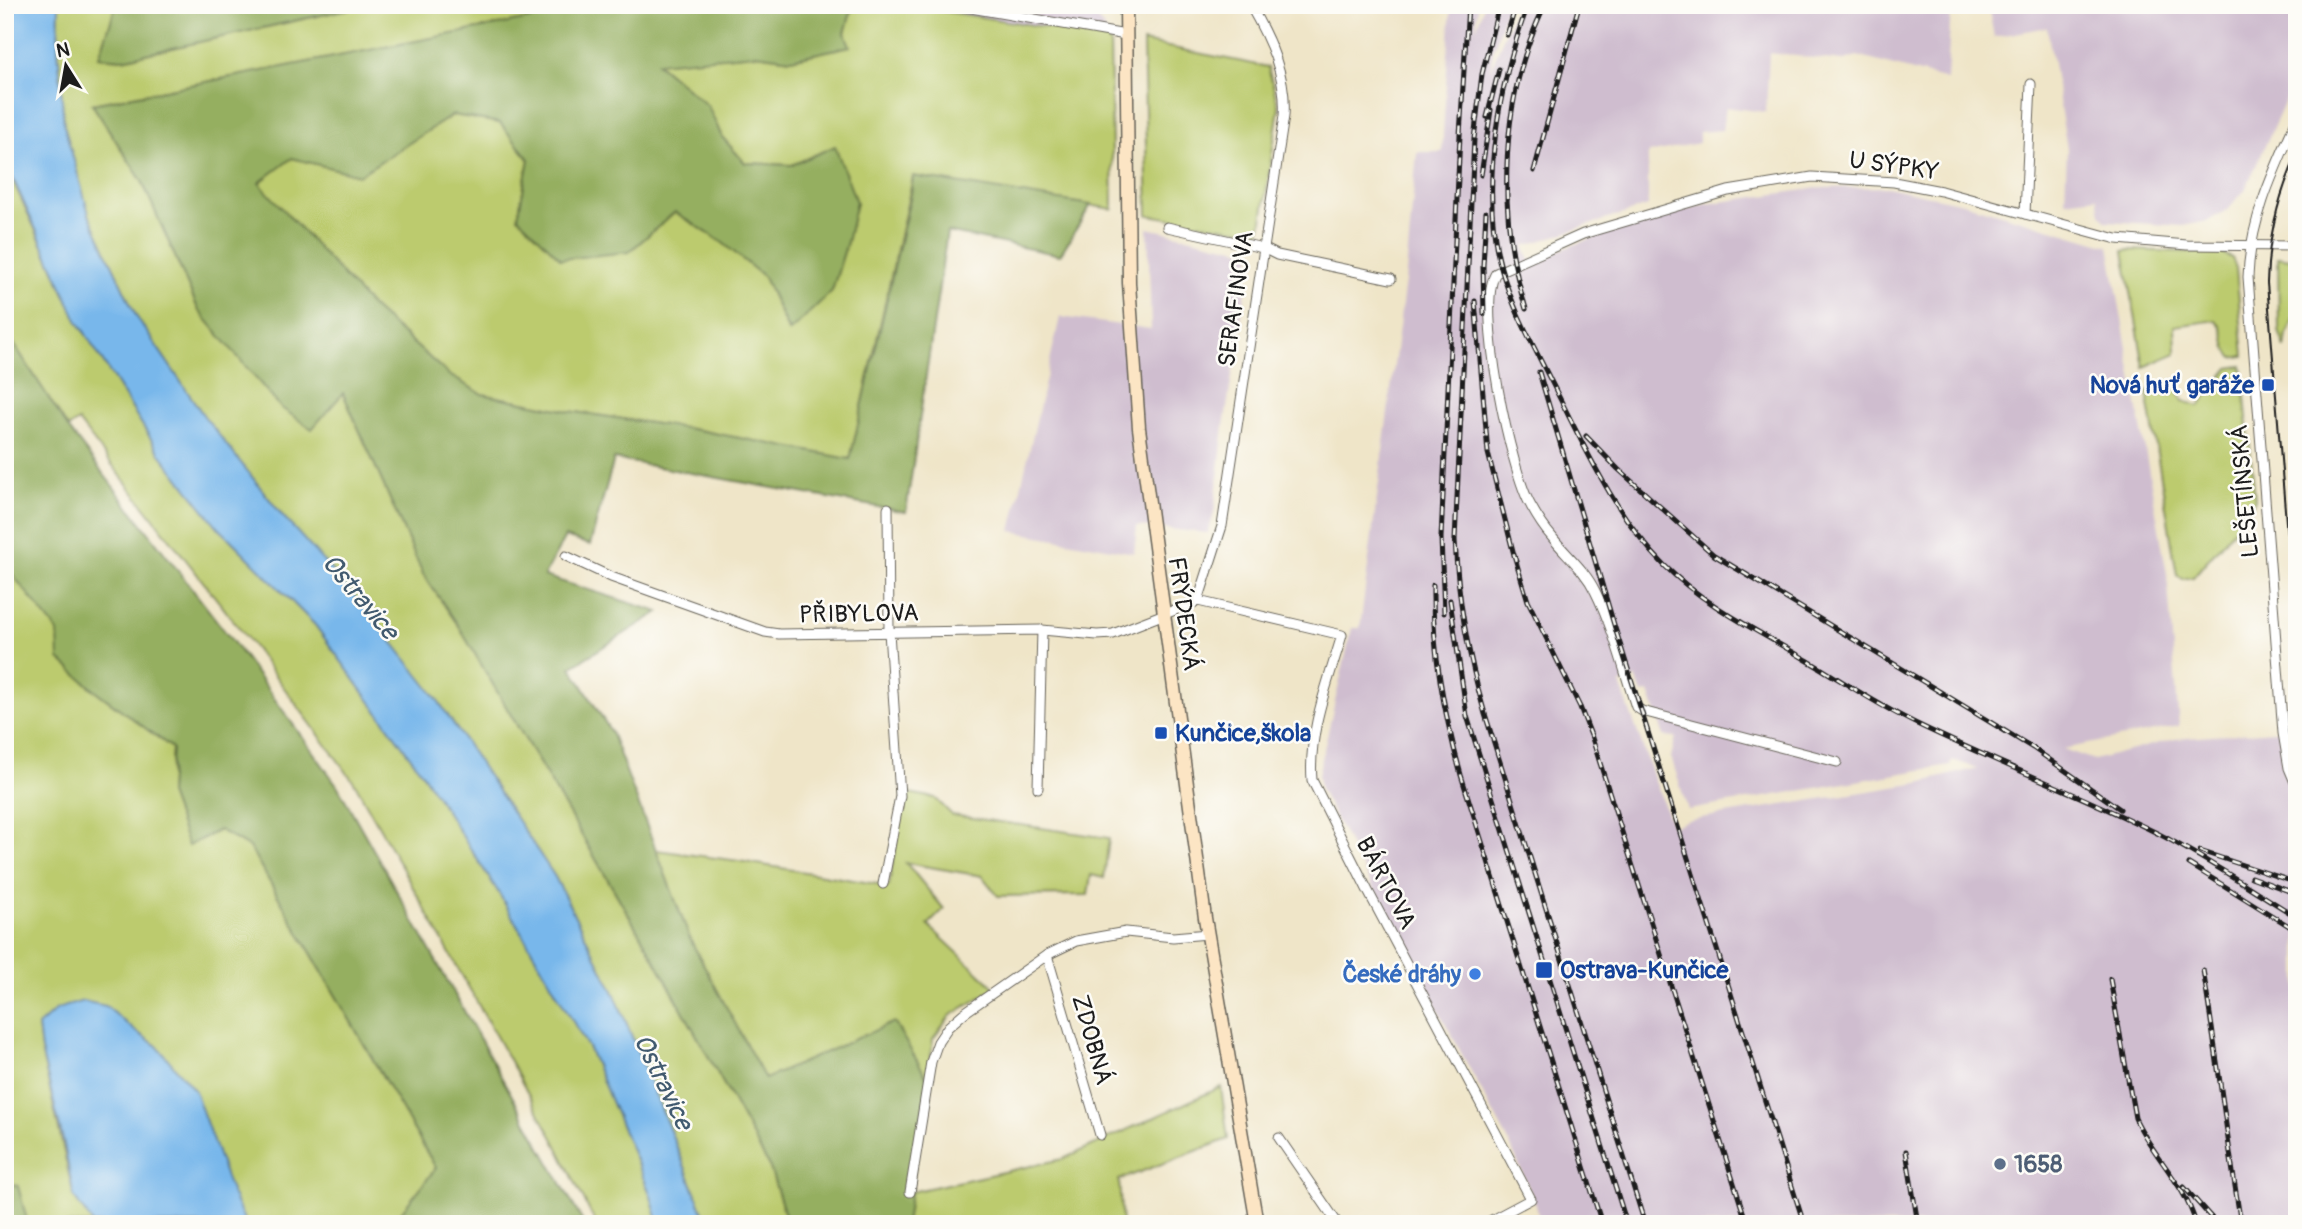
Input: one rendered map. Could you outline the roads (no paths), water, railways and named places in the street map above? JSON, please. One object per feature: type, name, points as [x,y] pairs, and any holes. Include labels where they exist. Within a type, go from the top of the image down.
[{"type":"main road","name":"FRÝDECKÁ","points":[[1126,5],[1132,345],[1139,428],[1162,615],[1208,934],[1257,1224]]},
{"type":"street","points":[[954,5],[1126,35]]},
{"type":"street","name":"SERAFINOVA","points":[[1198,601],[1222,526],[1285,94],[1277,61],[1250,5]]},
{"type":"street","points":[[2025,214],[2031,85]]},
{"type":"street","name":"LEŠETÍNSKÁ","points":[[2297,119],[2269,183],[2251,245],[2248,277],[2283,733],[2288,768],[2297,787]]},
{"type":"street","name":"U SÝPKY","points":[[1837,762],[1642,711],[1636,706],[1594,589],[1550,536],[1521,487],[1507,435],[1494,361],[1490,302],[1496,273],[1583,234],[1728,191],[1812,177],[1894,182],[1941,191],[2116,239],[2187,245],[2297,246]]},
{"type":"street","points":[[1167,226],[1263,248],[1277,255],[1391,279]]},
{"type":"street","points":[[883,884],[900,796],[888,632],[888,508]]},
{"type":"street","name":"PŘIBYLOVA","points":[[566,556],[611,577],[765,632],[779,634],[1042,630],[1113,634],[1198,601]]},
{"type":"street","name":"BÁRTOVA","points":[[1198,601],[1342,635],[1322,704],[1311,762],[1312,780],[1531,1199],[1483,1224]]},
{"type":"street","points":[[1038,788],[1042,630]]},
{"type":"street","points":[[909,1192],[931,1062],[937,1042],[948,1027],[964,1013],[1047,955],[1076,941],[1126,932],[1174,937],[1208,934]]},
{"type":"street","name":"ZDOBNÁ","points":[[1047,955],[1100,1135]]},
{"type":"street","points":[[1279,1138],[1338,1224]]},
{"type":"water","points":[[5,5],[59,5],[58,48],[64,125],[89,214],[136,316],[204,416],[282,515],[368,611],[435,696],[555,877],[615,995],[708,1224],[659,1224],[650,1193],[589,1049],[497,890],[422,773],[315,625],[218,527],[161,455],[77,320],[5,161]]},
{"type":"water","points":[[83,1001],[106,1006],[157,1046],[195,1091],[231,1191],[246,1224],[93,1224],[74,1197],[38,1026],[57,1009]]},
{"type":"tram line","points":[[2297,155],[2275,218],[2267,283],[2297,661]]},
{"type":"railway","points":[[1444,613],[1441,538],[1468,5]]},
{"type":"railway","points":[[1499,5],[1482,74],[1474,139],[1455,540],[1461,606],[1485,714],[1645,1224]]},
{"type":"railway","points":[[1507,35],[1516,5]]},
{"type":"railway","points":[[1528,5],[1508,68],[1495,135],[1492,204],[1501,268],[1523,325],[1587,453],[1615,501],[1647,546],[1680,580],[1714,605],[1887,708],[2159,834],[2297,917]]},
{"type":"railway","points":[[1526,309],[1510,234],[1507,156],[1511,116],[1519,78],[1530,40],[1545,5]]},
{"type":"railway","points":[[1534,171],[1579,5]]},
{"type":"railway","points":[[1487,117],[1499,69]]},
{"type":"railway","points":[[1481,175],[1491,110]]},
{"type":"railway","points":[[1484,314],[1486,212]]},
{"type":"railway","points":[[1475,301],[1488,453],[1514,555],[1528,601],[1580,707],[1592,738],[1747,1224]]},
{"type":"railway","points":[[1539,372],[1615,628],[1804,1224]]},
{"type":"railway","points":[[1586,436],[1618,469],[1714,555],[2033,748],[2120,809]]},
{"type":"railway","points":[[1433,585],[1440,681],[1461,775],[1602,1224]]},
{"type":"railway","points":[[1450,600],[1467,716],[1627,1224]]},
{"type":"railway","points":[[2200,851],[2297,883]]},
{"type":"railway","points":[[2189,864],[2297,931]]},
{"type":"railway","points":[[2251,877],[2297,894]]},
{"type":"railway","points":[[2203,970],[2241,1224]]},
{"type":"railway","points":[[2110,979],[2135,1118],[2184,1196],[2196,1224]]},
{"type":"railway","points":[[1906,1151],[1918,1224]]},
{"type":"railway","points":[[2184,1187],[2217,1224]]},
{"type":"place","name":"Nová huť garáže","points":[[2268,385]]},
{"type":"place","name":"Kunčice,škola","points":[[1161,733]]},
{"type":"place","name":"Ostrava-Kunčice","points":[[1544,970]]},
{"type":"place","name":"České dráhy","points":[[1475,974]]},
{"type":"place","name":"1658","points":[[2000,1164]]},
{"type":"water label","name":"Ostravice","points":[[360,597]]},
{"type":"water label","name":"Ostravice","points":[[663,1082]]}]
